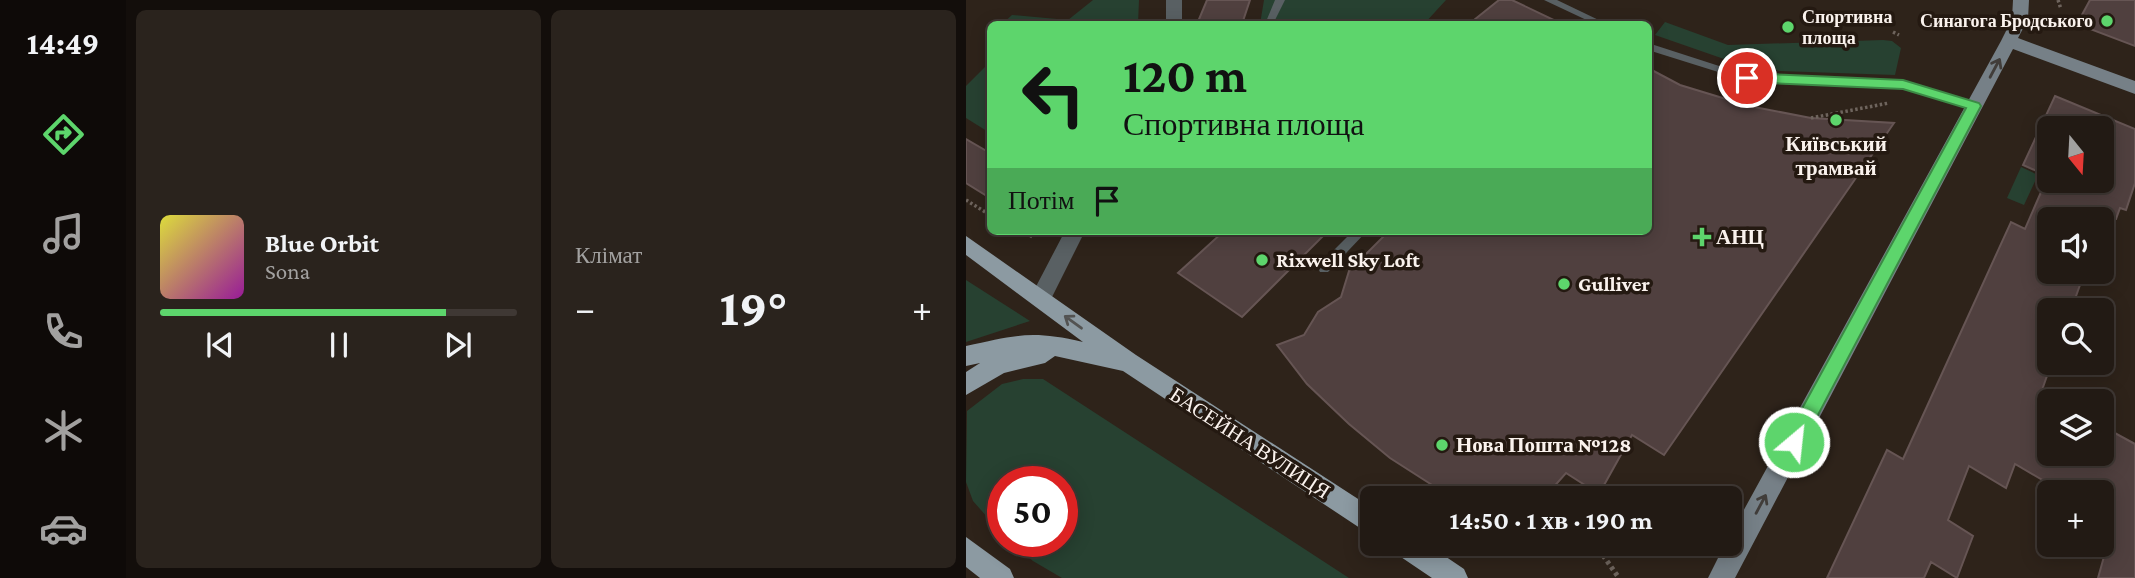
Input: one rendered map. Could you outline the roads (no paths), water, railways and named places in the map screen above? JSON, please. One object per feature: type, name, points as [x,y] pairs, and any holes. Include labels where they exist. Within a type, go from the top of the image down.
[{"type":"main road","points":[[1721,578],[2009,41],[2020,19],[2021,0]]},
{"type":"main road","points":[[2009,41],[2135,88]]},
{"type":"main road","name":"БАСЕЙНА ВУЛИЦЯ","points":[[966,244],[1128,362],[1360,515]]},
{"type":"main road","points":[[966,356],[1025,343],[1048,344],[1128,362]]},
{"type":"main road","points":[[966,384],[999,364],[1041,354],[1078,352]]},
{"type":"main road","points":[[966,550],[1001,578]]},
{"type":"main road","points":[[1422,556],[1455,578]]},
{"type":"street","points":[[1174,0],[1174,21]]},
{"type":"street","points":[[1041,298],[1073,235]]},
{"type":"lane","points":[[1270,21],[1280,0]]},
{"type":"lane","points":[[1549,0],[1596,21]]},
{"type":"lane","points":[[1576,21],[1583,15]]},
{"type":"lane","points":[[1652,47],[1747,78],[1903,84],[1974,106]]},
{"type":"lane","points":[[1324,268],[1358,235]]},
{"type":"place","name":"Синагога Бродського","points":[[2107,21]]},
{"type":"place","name":"Спортивна площа","points":[[1788,27]]},
{"type":"place","name":"Київський трамвай","points":[[1836,120]]},
{"type":"place","name":"АНЦ","points":[[1702,237]]},
{"type":"place","name":"Rixwell Sky Loft","points":[[1262,260]]},
{"type":"place","name":"Gulliver","points":[[1564,284]]},
{"type":"place","name":"Нова Пошта №128","points":[[1442,445]]}]
